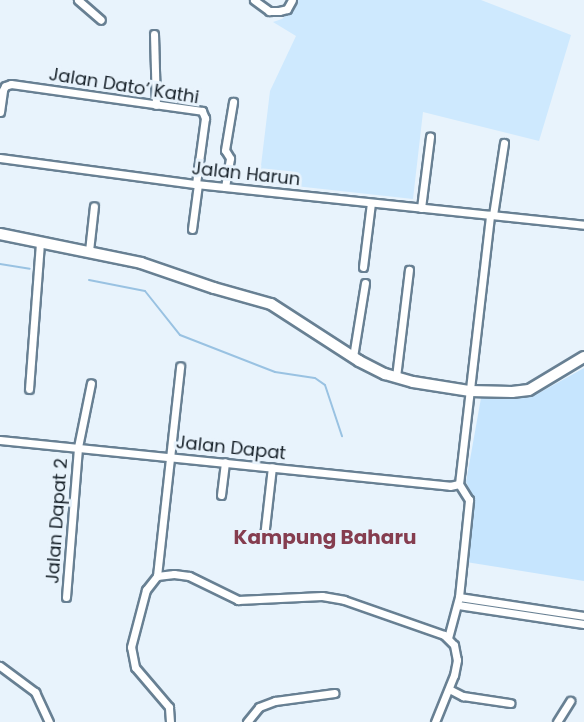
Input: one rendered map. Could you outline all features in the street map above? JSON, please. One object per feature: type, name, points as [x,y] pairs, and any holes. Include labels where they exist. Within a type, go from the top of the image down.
[{"type":"street","points":[[78,0],[101,20]]},
{"type":"street","points":[[254,0],[269,10],[279,12],[287,9],[292,0]]},
{"type":"street","points":[[154,34],[156,105]]},
{"type":"street","name":"Jalan Dato’ Kathi","points":[[0,112],[5,86],[17,85],[198,110],[204,114],[197,184]]},
{"type":"street","points":[[225,187],[230,158],[225,150],[233,102]]},
{"type":"street","points":[[421,208],[430,136]]},
{"type":"street","points":[[448,638],[458,601],[469,500],[459,484],[491,215],[504,143]]},
{"type":"street","name":"Jalan Harun","points":[[0,158],[197,184],[584,225]]},
{"type":"street","points":[[192,228],[197,184]]},
{"type":"street","points":[[363,267],[371,202]]},
{"type":"street","points":[[89,251],[94,206]]},
{"type":"street","points":[[0,234],[141,262],[214,288],[271,304],[353,357],[396,377],[470,391],[505,393],[529,390],[584,357]]},
{"type":"street","points":[[29,389],[41,242]]},
{"type":"street","points":[[396,377],[409,270]]},
{"type":"street","points":[[353,357],[364,283]]},
{"type":"street","points":[[170,722],[169,707],[165,700],[142,677],[131,658],[132,639],[140,603],[146,590],[157,576],[180,366]]},
{"type":"street","name":"Jalan Dapat 2","points":[[66,597],[78,447],[91,383]]},
{"type":"street","name":"Jalan Dapat","points":[[0,440],[450,486],[459,484]]},
{"type":"street","points":[[222,495],[225,462]]},
{"type":"street","points":[[264,537],[272,467]]},
{"type":"street","points":[[157,576],[174,574],[189,576],[238,600],[322,596],[344,600],[418,624],[448,638],[454,645],[458,660],[435,722]]},
{"type":"street","points":[[458,601],[584,616]]},
{"type":"street","points":[[458,601],[584,624]]},
{"type":"street","points":[[0,666],[35,692],[49,722]]},
{"type":"street","points":[[449,688],[463,696],[510,703]]},
{"type":"street","points":[[247,722],[260,707],[275,701],[334,693]]},
{"type":"street","points":[[557,722],[570,701]]},
{"type":"shaded area","points":[[297,0],[481,0],[571,35],[539,141],[423,112],[413,199],[259,182],[270,91],[296,36],[273,22],[282,19],[296,6]]},
{"type":"shaded area","points":[[584,368],[584,581],[466,562],[471,492],[466,482],[481,398],[517,399],[539,393]]},
{"type":"waterway","points":[[0,264],[30,269]]},
{"type":"waterway","points":[[89,280],[145,291],[180,335],[275,372],[315,378],[325,385],[342,436]]},
{"type":"district","name":"Kampung Baharu","points":[[325,537]]}]
